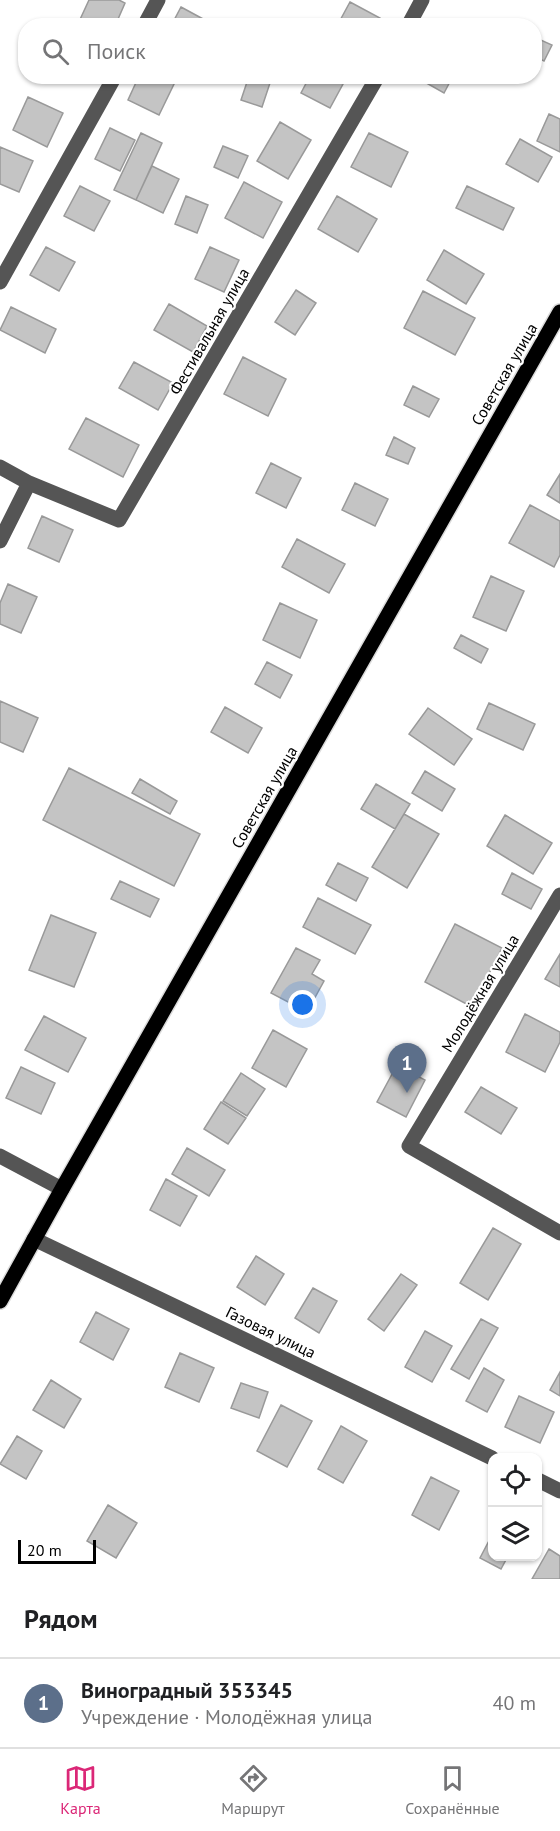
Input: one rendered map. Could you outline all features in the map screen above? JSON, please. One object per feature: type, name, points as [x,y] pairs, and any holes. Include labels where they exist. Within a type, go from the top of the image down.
[{"type":"main road","name":"Советская улица","points":[[0,1301],[560,312]]},
{"type":"street","points":[[148,18],[158,0]]},
{"type":"street","points":[[412,18],[422,0]]},
{"type":"street","points":[[0,282],[111,84]]},
{"type":"street","name":"Фестивальная улица","points":[[0,466],[29,483],[119,520],[373,84]]},
{"type":"street","points":[[0,541],[29,483]]},
{"type":"street","name":"Молодёжная улица","points":[[560,895],[409,1146],[560,1233]]},
{"type":"street","points":[[0,1156],[62,1189]]},
{"type":"street","name":"Газовая улица","points":[[34,1239],[488,1456]]},
{"type":"street","points":[[542,1482],[560,1491]]},
{"type":"building","points":[[89,0],[119,0],[125,3],[118,18],[81,18]]},
{"type":"building","points":[[350,2],[380,18],[341,18]]},
{"type":"building","points":[[181,7],[201,18],[175,18]]},
{"type":"building","points":[[542,41],[552,45],[544,61],[542,60]]},
{"type":"building","points":[[135,84],[174,84],[159,115],[128,100]]},
{"type":"building","points":[[246,84],[270,84],[262,107],[241,100]]},
{"type":"building","points":[[306,84],[343,84],[330,108],[301,93]]},
{"type":"building","points":[[428,84],[449,84],[444,93]]},
{"type":"building","points":[[28,97],[63,113],[47,147],[13,130]]},
{"type":"building","points":[[549,114],[560,119],[560,152],[537,141]]},
{"type":"building","points":[[280,122],[311,140],[288,179],[257,161]]},
{"type":"building","points":[[110,128],[135,140],[120,171],[95,159]]},
{"type":"building","points":[[141,133],[162,143],[136,200],[114,190]]},
{"type":"building","points":[[369,133],[408,152],[391,187],[351,167]]},
{"type":"building","points":[[520,139],[552,157],[538,182],[506,164]]},
{"type":"building","points":[[223,146],[248,156],[238,178],[214,167]]},
{"type":"building","points":[[0,147],[33,161],[19,192],[0,184]]},
{"type":"building","points":[[152,166],[179,179],[163,213],[136,200]]},
{"type":"building","points":[[244,182],[282,202],[263,238],[225,218]]},
{"type":"building","points":[[80,186],[110,201],[94,231],[64,216]]},
{"type":"building","points":[[467,186],[514,208],[503,230],[456,208]]},
{"type":"building","points":[[186,196],[208,205],[197,233],[175,224]]},
{"type":"building","points":[[337,196],[377,219],[358,252],[318,229]]},
{"type":"building","points":[[46,247],[75,262],[59,291],[30,275]]},
{"type":"building","points":[[210,247],[239,260],[224,292],[195,279]]},
{"type":"building","points":[[444,250],[484,274],[466,304],[427,280]]},
{"type":"building","points":[[296,290],[316,303],[295,335],[275,322]]},
{"type":"building","points":[[423,291],[475,318],[455,355],[404,328]]},
{"type":"building","points":[[169,304],[207,326],[193,352],[154,330]]},
{"type":"building","points":[[11,307],[56,329],[45,353],[0,330]]},
{"type":"building","points":[[243,357],[286,379],[268,416],[224,394]]},
{"type":"building","points":[[134,362],[173,383],[158,410],[119,388]]},
{"type":"building","points":[[413,386],[439,399],[429,417],[404,405]]},
{"type":"building","points":[[86,418],[139,445],[123,477],[69,449]]},
{"type":"building","points":[[394,437],[415,448],[408,464],[386,455]]},
{"type":"building","points":[[271,463],[301,478],[286,508],[256,493]]},
{"type":"building","points":[[560,474],[560,503],[547,495]]},
{"type":"building","points":[[355,483],[388,499],[375,526],[342,510]]},
{"type":"building","points":[[530,505],[560,521],[560,555],[554,567],[509,543]]},
{"type":"building","points":[[42,516],[73,530],[59,562],[28,548]]},
{"type":"building","points":[[297,539],[345,564],[329,593],[282,567]]},
{"type":"building","points":[[491,576],[524,591],[506,631],[473,617]]},
{"type":"building","points":[[8,584],[37,597],[21,633],[0,624],[0,603]]},
{"type":"building","points":[[280,603],[317,620],[300,658],[263,640]]},
{"type":"building","points":[[461,635],[488,649],[481,663],[454,648]]},
{"type":"building","points":[[267,662],[292,675],[280,698],[255,684]]},
{"type":"building","points":[[0,701],[38,718],[23,752],[0,742]]},
{"type":"building","points":[[489,703],[535,724],[523,750],[477,729]]},
{"type":"building","points":[[225,707],[262,728],[248,753],[211,732]]},
{"type":"building","points":[[428,708],[472,739],[454,765],[409,734]]},
{"type":"building","points":[[69,768],[200,834],[174,886],[43,820]]},
{"type":"building","points":[[425,771],[455,789],[442,811],[412,793]]},
{"type":"building","points":[[140,779],[177,801],[170,814],[132,793]]},
{"type":"building","points":[[376,784],[410,804],[395,829],[361,809]]},
{"type":"building","points":[[404,814],[439,834],[407,888],[372,867]]},
{"type":"building","points":[[505,815],[552,843],[533,874],[487,846]]},
{"type":"building","points":[[338,863],[368,878],[356,901],[326,885]]},
{"type":"building","points":[[512,873],[542,889],[531,909],[502,894]]},
{"type":"building","points":[[120,881],[159,899],[150,917],[111,899]]},
{"type":"building","points":[[318,898],[371,925],[355,954],[303,927]]},
{"type":"building","points":[[51,915],[96,933],[74,987],[29,970]]},
{"type":"building","points":[[455,924],[502,948],[472,1007],[425,982]]},
{"type":"building","points":[[296,948],[320,960],[312,974],[324,981],[307,1012],[271,993]]},
{"type":"building","points":[[560,954],[560,987],[545,979]]},
{"type":"building","points":[[525,1014],[560,1032],[560,1042],[545,1072],[506,1052]]},
{"type":"building","points":[[44,1016],[86,1038],[68,1072],[25,1050]]},
{"type":"building","points":[[273,1030],[307,1049],[286,1087],[252,1068]]},
{"type":"building","points":[[397,1065],[425,1080],[406,1117],[377,1102]]},
{"type":"building","points":[[21,1067],[55,1083],[41,1114],[6,1098]]},
{"type":"building","points":[[241,1073],[265,1089],[247,1116],[223,1101]]},
{"type":"building","points":[[481,1087],[517,1108],[501,1134],[465,1112]]},
{"type":"building","points":[[221,1102],[246,1118],[228,1144],[204,1129]]},
{"type":"building","points":[[187,1148],[225,1170],[209,1196],[172,1174]]},
{"type":"building","points":[[166,1179],[197,1196],[180,1226],[150,1210]]},
{"type":"building","points":[[493,1228],[521,1244],[488,1300],[460,1283]]},
{"type":"building","points":[[256,1256],[284,1274],[265,1305],[237,1287]]},
{"type":"building","points":[[401,1274],[417,1285],[384,1331],[368,1319]]},
{"type":"building","points":[[313,1288],[337,1301],[319,1333],[295,1318]]},
{"type":"building","points":[[96,1312],[129,1329],[113,1360],[80,1342]]},
{"type":"building","points":[[481,1319],[498,1328],[469,1379],[451,1369]]},
{"type":"building","points":[[425,1331],[452,1346],[432,1382],[405,1367]]},
{"type":"building","points":[[180,1353],[214,1368],[199,1402],[165,1387]]},
{"type":"building","points":[[484,1368],[504,1380],[487,1412],[466,1401]]},
{"type":"building","points":[[560,1372],[560,1396],[550,1390]]},
{"type":"building","points":[[51,1380],[81,1399],[64,1428],[33,1410]]},
{"type":"building","points":[[241,1383],[268,1392],[259,1418],[231,1408]]},
{"type":"building","points":[[519,1396],[554,1412],[540,1443],[505,1427]]},
{"type":"building","points":[[281,1405],[312,1421],[287,1467],[257,1451]]},
{"type":"building","points":[[341,1426],[367,1441],[343,1483],[318,1469]]},
{"type":"building","points":[[17,1436],[42,1451],[26,1479],[0,1464]]},
{"type":"building","points":[[431,1477],[459,1491],[439,1530],[412,1515]]},
{"type":"building","points":[[108,1505],[137,1523],[116,1558],[87,1541]]},
{"type":"building","points":[[488,1543],[488,1561],[505,1561],[501,1569],[480,1558]]},
{"type":"building","points":[[549,1549],[560,1556],[560,1579],[532,1579]]},
{"type":"place","name":"Виноградный 353345","points":[[407,1093]]}]
